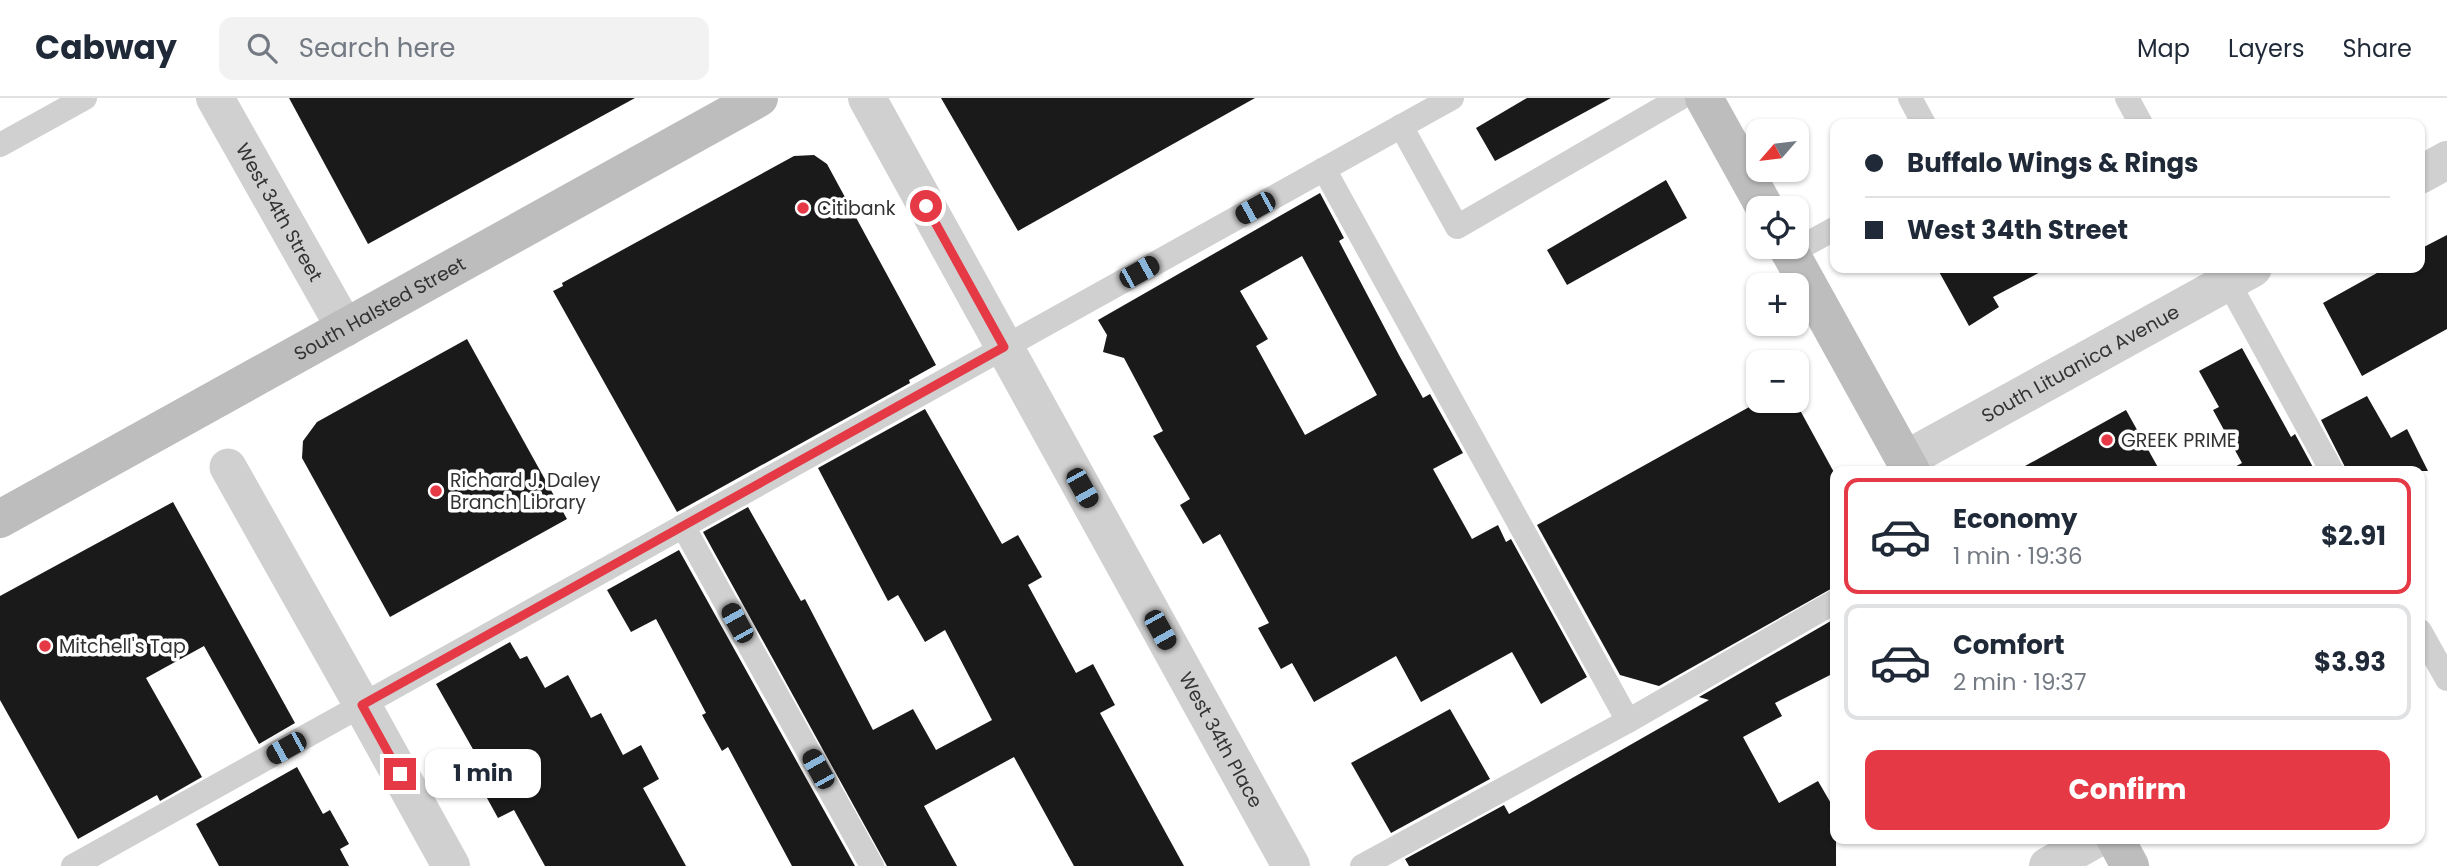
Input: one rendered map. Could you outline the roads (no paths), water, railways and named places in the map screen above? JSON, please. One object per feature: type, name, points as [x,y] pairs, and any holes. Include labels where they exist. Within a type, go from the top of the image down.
[{"type":"main road","name":"South Halsted Street","points":[[0,519],[759,98]]},
{"type":"main road","points":[[1704,100],[1758,196]]},
{"type":"main road","points":[[1793,259],[1908,466]]},
{"type":"main road","points":[[2118,844],[2130,866]]},
{"type":"street","name":"West 34th Street","points":[[215,98],[345,328]]},
{"type":"street","name":"West 34th Place","points":[[867,98],[1291,866]]},
{"type":"street","points":[[2425,172],[2447,160]]},
{"type":"street","name":"South Lituanica Avenue","points":[[1908,466],[2232,273]]},
{"type":"street","points":[[228,467],[451,866]]},
{"type":"street","points":[[2048,866],[2086,844]]},
{"type":"lane","points":[[0,145],[85,98]]},
{"type":"lane","points":[[73,866],[1452,98]]},
{"type":"lane","points":[[1910,98],[1921,119]]},
{"type":"lane","points":[[2127,98],[2138,119]]},
{"type":"lane","points":[[1401,126],[1457,227],[1704,100]]},
{"type":"lane","points":[[1324,169],[1628,721]]},
{"type":"lane","points":[[1809,240],[1830,231]]},
{"type":"lane","points":[[2234,273],[2330,466]]},
{"type":"lane","points":[[683,526],[872,866]]},
{"type":"lane","points":[[1362,866],[1628,721],[1830,604]]},
{"type":"lane","points":[[2425,640],[2447,679]]},
{"type":"place","name":"Citibank","points":[[803,208]]},
{"type":"place","name":"GREEK PRIME","points":[[2107,440]]},
{"type":"place","name":"Richard J. Daley Branch Library","points":[[436,491]]},
{"type":"place","name":"Mitchell's Tap","points":[[45,646]]}]
